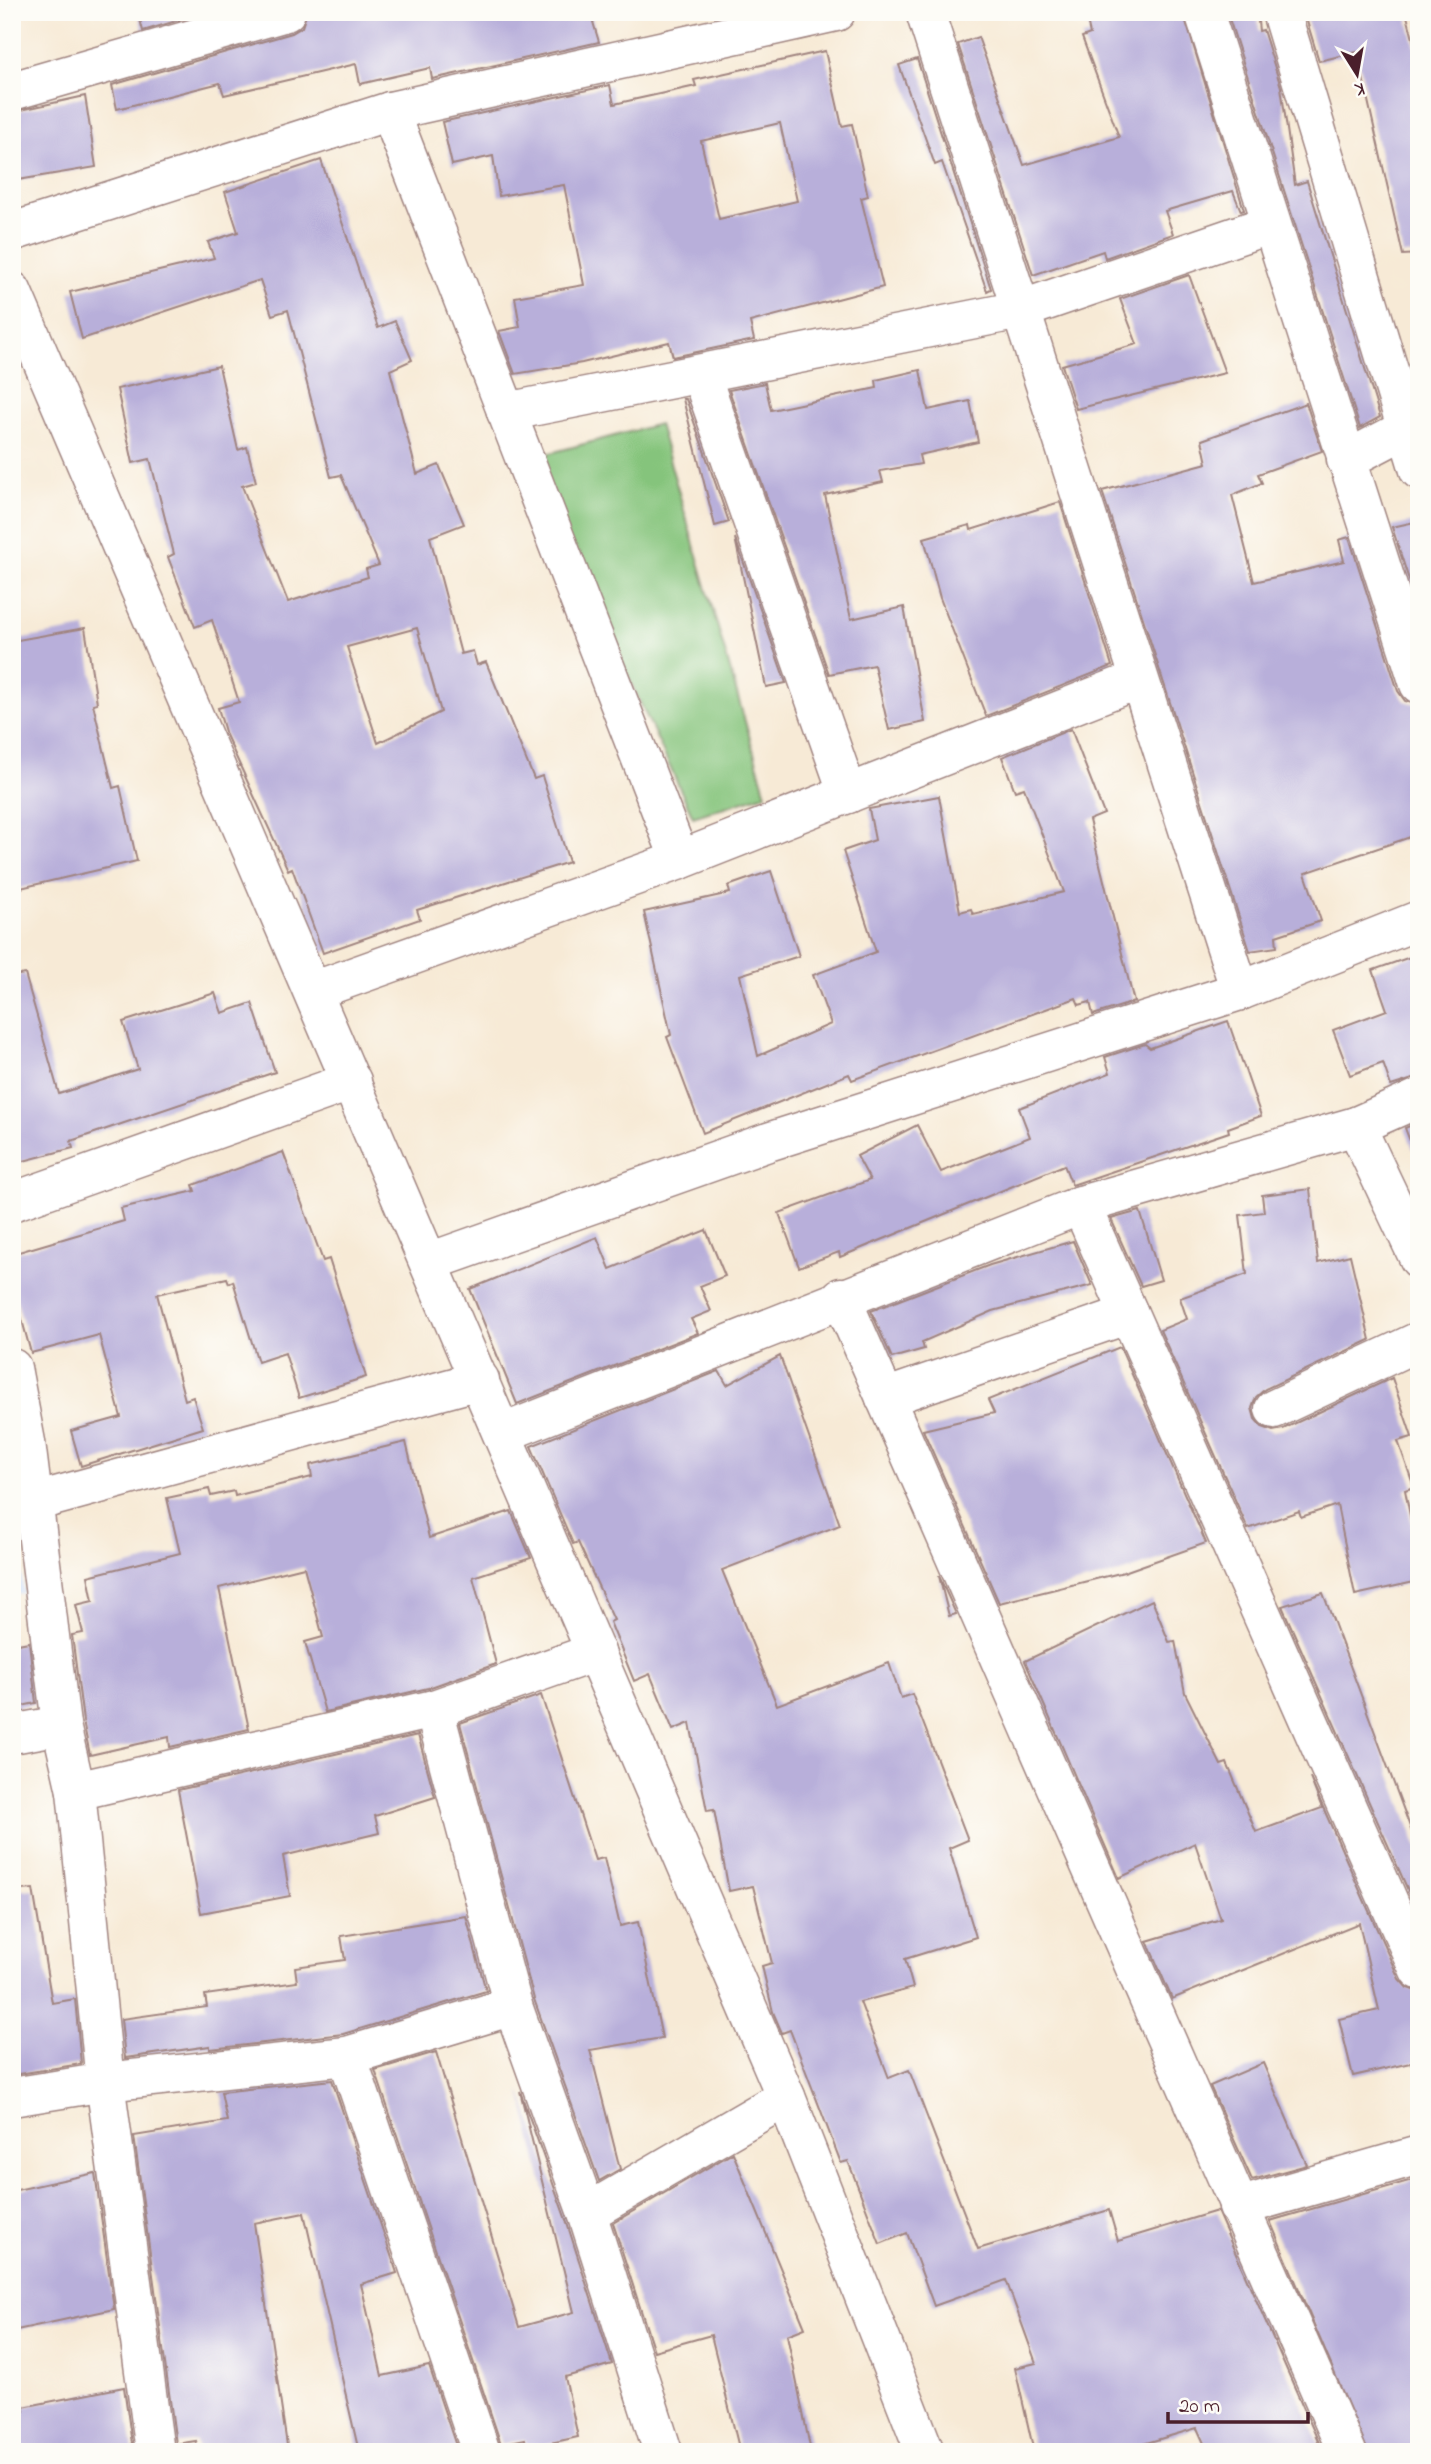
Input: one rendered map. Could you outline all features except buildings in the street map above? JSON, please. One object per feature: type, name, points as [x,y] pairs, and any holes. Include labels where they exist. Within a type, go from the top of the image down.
[{"type":"street","points":[[12,91],[286,12]]},
{"type":"street","points":[[12,232],[390,111],[836,12]]},
{"type":"street","points":[[925,12],[1240,991]]},
{"type":"street","points":[[1204,12],[1419,684]]},
{"type":"street","points":[[1282,12],[1412,426],[1419,470]]},
{"type":"street","points":[[390,111],[680,860]]},
{"type":"street","points":[[506,412],[1020,310],[1271,224]]},
{"type":"street","points":[[12,291],[21,336],[313,991],[786,2097],[925,2452]]},
{"type":"street","points":[[701,375],[848,794]]},
{"type":"street","points":[[1346,460],[1412,426]]},
{"type":"street","points":[[313,991],[680,860],[1139,679]]},
{"type":"street","points":[[429,1262],[768,1142],[1240,991],[1419,920]]},
{"type":"street","points":[[12,1202],[352,1081]]},
{"type":"street","points":[[503,1433],[841,1297],[1081,1205],[1356,1126],[1419,1098]]},
{"type":"street","points":[[1356,1126],[1419,1259]]},
{"type":"street","points":[[1081,1205],[1419,1970]]},
{"type":"street","points":[[841,1297],[1347,2452]]},
{"type":"street","points":[[885,1398],[1129,1314]]},
{"type":"street","points":[[1274,1409],[1419,1341]]},
{"type":"street","points":[[12,1368],[34,1502],[61,1726],[76,1791],[105,2082],[155,2452]]},
{"type":"street","points":[[34,1502],[480,1380]]},
{"type":"street","points":[[76,1791],[434,1709],[596,1653]]},
{"type":"street","points":[[434,1709],[513,2006],[587,2213],[663,2452]]},
{"type":"street","points":[[12,1734],[61,1726]]},
{"type":"street","points":[[12,2097],[105,2082],[348,2056],[513,2006]]},
{"type":"street","points":[[348,2056],[481,2452]]},
{"type":"street","points":[[587,2213],[786,2097]]},
{"type":"street","points":[[1238,2207],[1419,2155]]},
{"type":"shaded area","points":[[12,1510],[24,1593],[12,1595]]},
{"type":"green space","points":[[659,424],[766,794],[693,817],[528,459]]}]
